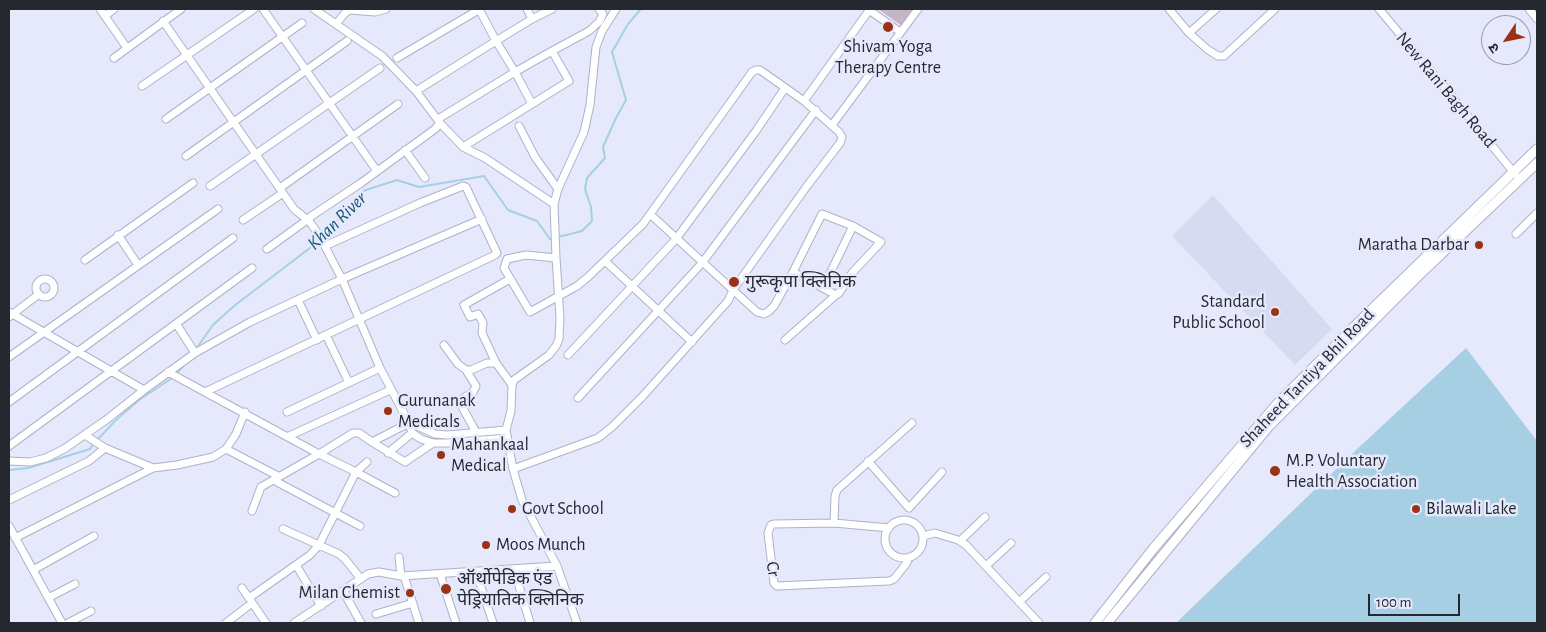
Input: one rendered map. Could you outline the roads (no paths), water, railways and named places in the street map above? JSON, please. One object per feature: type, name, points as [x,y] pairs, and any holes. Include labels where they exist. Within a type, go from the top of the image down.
[{"type":"main road","name":"Shaheed Tantiya Bhil Road","points":[[1107,623],[1268,426],[1516,176],[1537,149]]},
{"type":"main road","name":"Shaheed Tantiya Bhil Road","points":[[1095,623],[1153,549],[1278,403],[1364,317],[1516,176],[1537,163]]},
{"type":"street","points":[[100,9],[127,48]]},
{"type":"street","points":[[105,16],[114,9]]},
{"type":"street","points":[[114,58],[181,9]]},
{"type":"street","points":[[142,86],[254,9]]},
{"type":"street","points":[[263,9],[377,171]]},
{"type":"street","points":[[314,9],[382,56],[416,91],[438,124],[463,147],[485,158],[554,204]]},
{"type":"street","points":[[336,24],[350,10],[375,12],[386,9]]},
{"type":"street","points":[[397,58],[479,9],[496,41],[516,72],[532,104]]},
{"type":"street","points":[[527,9],[532,19]]},
{"type":"street","points":[[416,91],[532,19],[552,9]]},
{"type":"street","points":[[267,250],[310,217],[377,171],[438,124],[516,72],[589,31],[599,22],[603,14],[599,9]]},
{"type":"street","points":[[577,623],[557,566],[522,500],[512,469],[506,430],[512,411],[512,385],[514,380],[548,355],[556,346],[560,332],[554,204],[558,189],[584,132],[590,105],[592,68],[596,47],[602,31],[616,9]]},
{"type":"street","points":[[804,101],[870,9],[900,32]]},
{"type":"street","points":[[832,125],[918,9]]},
{"type":"street","points":[[1169,9],[1189,33],[1218,56],[1224,56],[1275,9]]},
{"type":"street","points":[[1189,33],[1216,9]]},
{"type":"street","name":"New Rani Bagh Road","points":[[1379,9],[1516,176]]},
{"type":"street","points":[[1529,9],[1537,19]]},
{"type":"street","points":[[163,21],[294,209],[308,220],[319,235],[342,279],[390,390],[410,427],[421,439],[432,443],[506,438]]},
{"type":"street","points":[[166,119],[302,23]]},
{"type":"street","points":[[186,156],[347,41]]},
{"type":"street","points":[[463,147],[570,81],[552,51]]},
{"type":"street","points":[[210,186],[380,68]]},
{"type":"street","points":[[512,469],[598,438],[636,403],[721,310],[733,290],[807,186],[840,143],[842,137],[816,110],[760,70],[756,70],[752,72],[643,224],[606,262],[583,282],[530,312],[504,268],[507,259],[526,256],[556,258]]},
{"type":"street","points":[[568,355],[676,239],[785,88]]},
{"type":"street","points":[[243,220],[398,104]]},
{"type":"street","points":[[578,398],[702,263],[816,110]]},
{"type":"street","points":[[518,126],[535,157],[558,189]]},
{"type":"street","points":[[405,150],[425,178]]},
{"type":"street","points":[[84,260],[193,183]]},
{"type":"street","points":[[205,392],[497,253],[466,187],[460,186],[325,245]]},
{"type":"street","points":[[9,357],[218,209]]},
{"type":"street","points":[[1516,234],[1537,213]]},
{"type":"street","points":[[650,214],[757,312],[764,314],[774,306],[822,214],[853,226],[880,240],[881,244],[852,273],[839,293],[785,340]]},
{"type":"street","points":[[9,461],[30,462],[46,458],[85,435],[195,353],[250,322],[342,279],[482,219]]},
{"type":"street","points":[[823,288],[853,226]]},
{"type":"street","points":[[118,235],[138,265]]},
{"type":"street","points":[[9,402],[233,238]]},
{"type":"street","points":[[606,262],[692,342]]},
{"type":"street","points":[[9,446],[177,325],[252,268]]},
{"type":"street","points":[[793,272],[836,295]]},
{"type":"street","points":[[510,280],[464,305],[470,317],[478,314],[483,323],[482,333],[496,363],[512,385]]},
{"type":"street","points":[[39,294],[10,315],[144,390]]},
{"type":"street","points":[[298,300],[317,340]]},
{"type":"street","points":[[177,325],[195,353]]},
{"type":"street","points":[[326,335],[349,382]]},
{"type":"street","points":[[444,345],[458,364],[466,370],[476,386],[473,392],[462,399],[460,403],[476,432]]},
{"type":"street","points":[[466,370],[471,370],[487,363],[496,363]]},
{"type":"street","points":[[287,412],[380,368]]},
{"type":"street","points":[[168,372],[395,493]]},
{"type":"street","points":[[289,436],[390,390]]},
{"type":"street","points":[[85,435],[99,444],[153,468],[162,468],[213,457],[226,448],[236,434],[245,412]]},
{"type":"street","points":[[834,523],[837,490],[912,424]]},
{"type":"street","points":[[372,442],[417,426],[435,434],[506,430]]},
{"type":"street","points":[[388,453],[410,427]]},
{"type":"street","points":[[252,512],[261,487],[278,479],[353,433],[359,433],[405,462],[432,443]]},
{"type":"street","points":[[9,500],[88,461],[99,444]]},
{"type":"street","points":[[226,448],[360,526]]},
{"type":"street","points":[[868,461],[909,508],[908,520]]},
{"type":"street","points":[[226,623],[250,600],[310,555],[319,545],[356,472],[367,462]]},
{"type":"street","points":[[15,538],[153,468]]},
{"type":"street","points":[[909,508],[942,472]]},
{"type":"street","points":[[960,541],[985,517]]},
{"type":"street","points":[[899,520],[908,520],[920,527],[923,536],[920,549],[910,557],[897,556],[890,552],[885,540],[889,528],[899,520]]},
{"type":"street","name":"Cr","points":[[889,528],[834,523],[771,525],[768,533],[775,585],[889,581],[894,579],[910,557]]},
{"type":"street","points":[[9,526],[62,623]]},
{"type":"street","points":[[283,529],[338,554],[345,559],[361,580]]},
{"type":"street","points":[[923,536],[935,532],[960,541],[1039,623]]},
{"type":"street","points":[[33,570],[94,536]]},
{"type":"street","points":[[986,566],[1011,543]]},
{"type":"street","points":[[399,557],[402,576],[419,623]]},
{"type":"street","points":[[296,565],[321,606]]},
{"type":"street","points":[[294,623],[373,572],[402,576],[557,566]]},
{"type":"street","points":[[514,570],[530,623]]},
{"type":"street","points":[[476,572],[494,623]]},
{"type":"street","points":[[440,574],[456,623]]},
{"type":"street","points":[[1020,602],[1046,577]]},
{"type":"street","points":[[48,598],[75,584]]},
{"type":"street","points":[[242,588],[266,623]]},
{"type":"street","points":[[344,591],[361,623]]},
{"type":"street","points":[[376,614],[412,603]]},
{"type":"street","points":[[68,623],[91,611]]},
{"type":"waterway","name":"Khan River","points":[[322,237],[363,191],[397,180],[419,187],[484,176],[508,210],[537,221],[550,239],[582,231],[592,221],[591,207],[585,189],[587,178],[605,158],[603,147],[626,100],[612,52],[628,24],[641,9]]},
{"type":"waterway","name":"Khan River","points":[[196,349],[213,325],[234,306],[319,241]]},
{"type":"waterway","name":"Khan River","points":[[176,374],[186,363]]},
{"type":"waterway","name":"Khan River","points":[[97,440],[139,400],[172,378]]},
{"type":"waterway","name":"Khan River","points":[[9,470],[28,468],[90,449],[94,443]]},
{"type":"place","name":"Shivam Yoga Therapy Centre","points":[[888,27]]},
{"type":"place","name":"Maratha Darbar","points":[[1479,245]]},
{"type":"place","name":"गुरूकृपा क्लिनिक","points":[[734,282]]},
{"type":"place","name":"Standard Public School","points":[[1275,312]]},
{"type":"place","name":"Gurunanak Medicals","points":[[388,411]]},
{"type":"place","name":"Mahankaal Medical","points":[[441,455]]},
{"type":"place","name":"M.P. Voluntary Health Association","points":[[1275,471]]},
{"type":"place","name":"Govt School","points":[[512,509]]},
{"type":"place","name":"Bilawali Lake","points":[[1416,509]]},
{"type":"place","name":"Moos Munch","points":[[486,545]]},
{"type":"place","name":"ऑर्थोपेडिक एंड पेड्रियातिक क्लिनिक","points":[[446,589]]},
{"type":"place","name":"Milan Chemist","points":[[410,593]]}]
